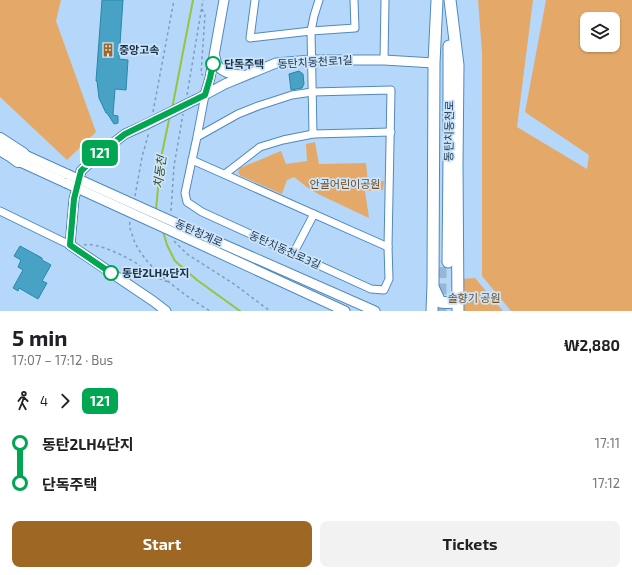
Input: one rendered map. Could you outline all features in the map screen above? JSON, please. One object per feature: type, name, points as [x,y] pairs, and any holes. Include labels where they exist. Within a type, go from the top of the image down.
[{"type":"highway","points":[[0,139],[21,158]]},
{"type":"highway","points":[[0,145],[14,151],[21,158]]},
{"type":"highway","points":[[0,149],[10,155],[21,158]]},
{"type":"highway","points":[[0,156],[8,159],[21,158]]},
{"type":"main road","points":[[432,311],[434,63],[437,0]]},
{"type":"main road","name":"동탄치동천로","points":[[437,0],[441,55],[440,103],[445,261],[450,91],[449,0]]},
{"type":"main road","points":[[449,0],[458,65],[458,311]]},
{"type":"main road","points":[[433,284],[440,302],[453,302],[458,296]]},
{"type":"street","points":[[201,97],[210,78],[224,0]]},
{"type":"street","points":[[256,0],[250,38],[311,30],[355,28],[354,0]]},
{"type":"street","points":[[313,134],[311,30],[319,0]]},
{"type":"street","points":[[384,60],[385,0]]},
{"type":"street","points":[[214,56],[218,66],[226,73],[246,75]]},
{"type":"street","name":"동탄치동천로1길","points":[[72,247],[74,199],[81,171],[99,154],[125,134],[148,126],[225,84],[276,63],[311,60],[384,60],[434,63]]},
{"type":"street","name":"동탄치동천로3길","points":[[197,138],[238,114],[292,95],[312,92],[392,90],[388,247],[389,279],[384,290],[371,289],[202,212],[187,202],[185,193],[197,138],[201,97]]},
{"type":"street","points":[[225,174],[260,148],[283,140],[313,134],[391,132]]},
{"type":"street","name":"동탄청계로","points":[[21,158],[196,237],[345,311]]},
{"type":"street","points":[[192,160],[388,247]]},
{"type":"street","points":[[0,211],[72,247],[166,311]]},
{"type":"street","points":[[293,254],[314,214]]},
{"type":"street","name":"동탄청계로","points":[[196,237],[375,311]]},
{"type":"path","points":[[154,111],[174,0]]},
{"type":"path","points":[[202,8],[205,16],[201,74],[210,78]]},
{"type":"path","points":[[134,202],[148,126]]},
{"type":"path","points":[[131,218],[129,225],[133,238],[138,249],[146,260],[170,282],[210,311]]},
{"type":"path","points":[[72,247],[88,244],[109,249],[136,263],[147,273],[170,282]]},
{"type":"green space","points":[[0,0],[61,0],[56,21],[96,132],[67,160],[0,97]]},
{"type":"green space","points":[[478,0],[533,0],[517,127],[587,169],[589,155],[525,112],[546,0],[632,0],[632,311],[511,311],[482,276],[482,53]]},
{"type":"green space","name":"안골어린이공원","points":[[315,142],[319,164],[366,163],[368,182],[384,181],[383,190],[365,191],[369,218],[320,195],[294,177],[287,180],[282,194],[241,176],[238,173],[240,168],[281,151],[286,164],[307,161],[306,144]]},
{"type":"green space","name":"솔향기 공원","points":[[475,278],[503,311],[463,311],[461,279]]},
{"type":"building","points":[[102,0],[123,0],[119,59],[128,60],[126,90],[115,89],[113,115],[118,116],[118,123],[114,124],[106,113],[99,98],[96,81]]},
{"type":"building","points":[[299,71],[303,74],[304,84],[302,88],[291,90],[289,74]]},
{"type":"building","points":[[20,246],[42,258],[42,260],[51,265],[42,281],[47,283],[38,299],[19,288],[18,291],[13,288],[23,270],[18,267],[21,260],[14,256]]},
{"type":"waterway","name":"치동천","points":[[172,109],[193,0]]},
{"type":"waterway","name":"치동천","points":[[157,211],[161,158],[170,115]]},
{"type":"waterway","name":"치동천","points":[[163,231],[167,245],[175,261],[197,280],[240,311]]},
{"type":"tunnel","points":[[441,261],[441,311]]},
{"type":"bus line","name":"121","points":[[111,273],[70,245],[74,199],[81,171],[99,154],[125,134],[205,95],[213,64]]},
{"type":"place","name":"중앙고속","points":[[108,50]]},
{"type":"place","name":"단독주택","points":[[213,64]]},
{"type":"place","name":"동탄2LH4단지","points":[[111,273]]}]
